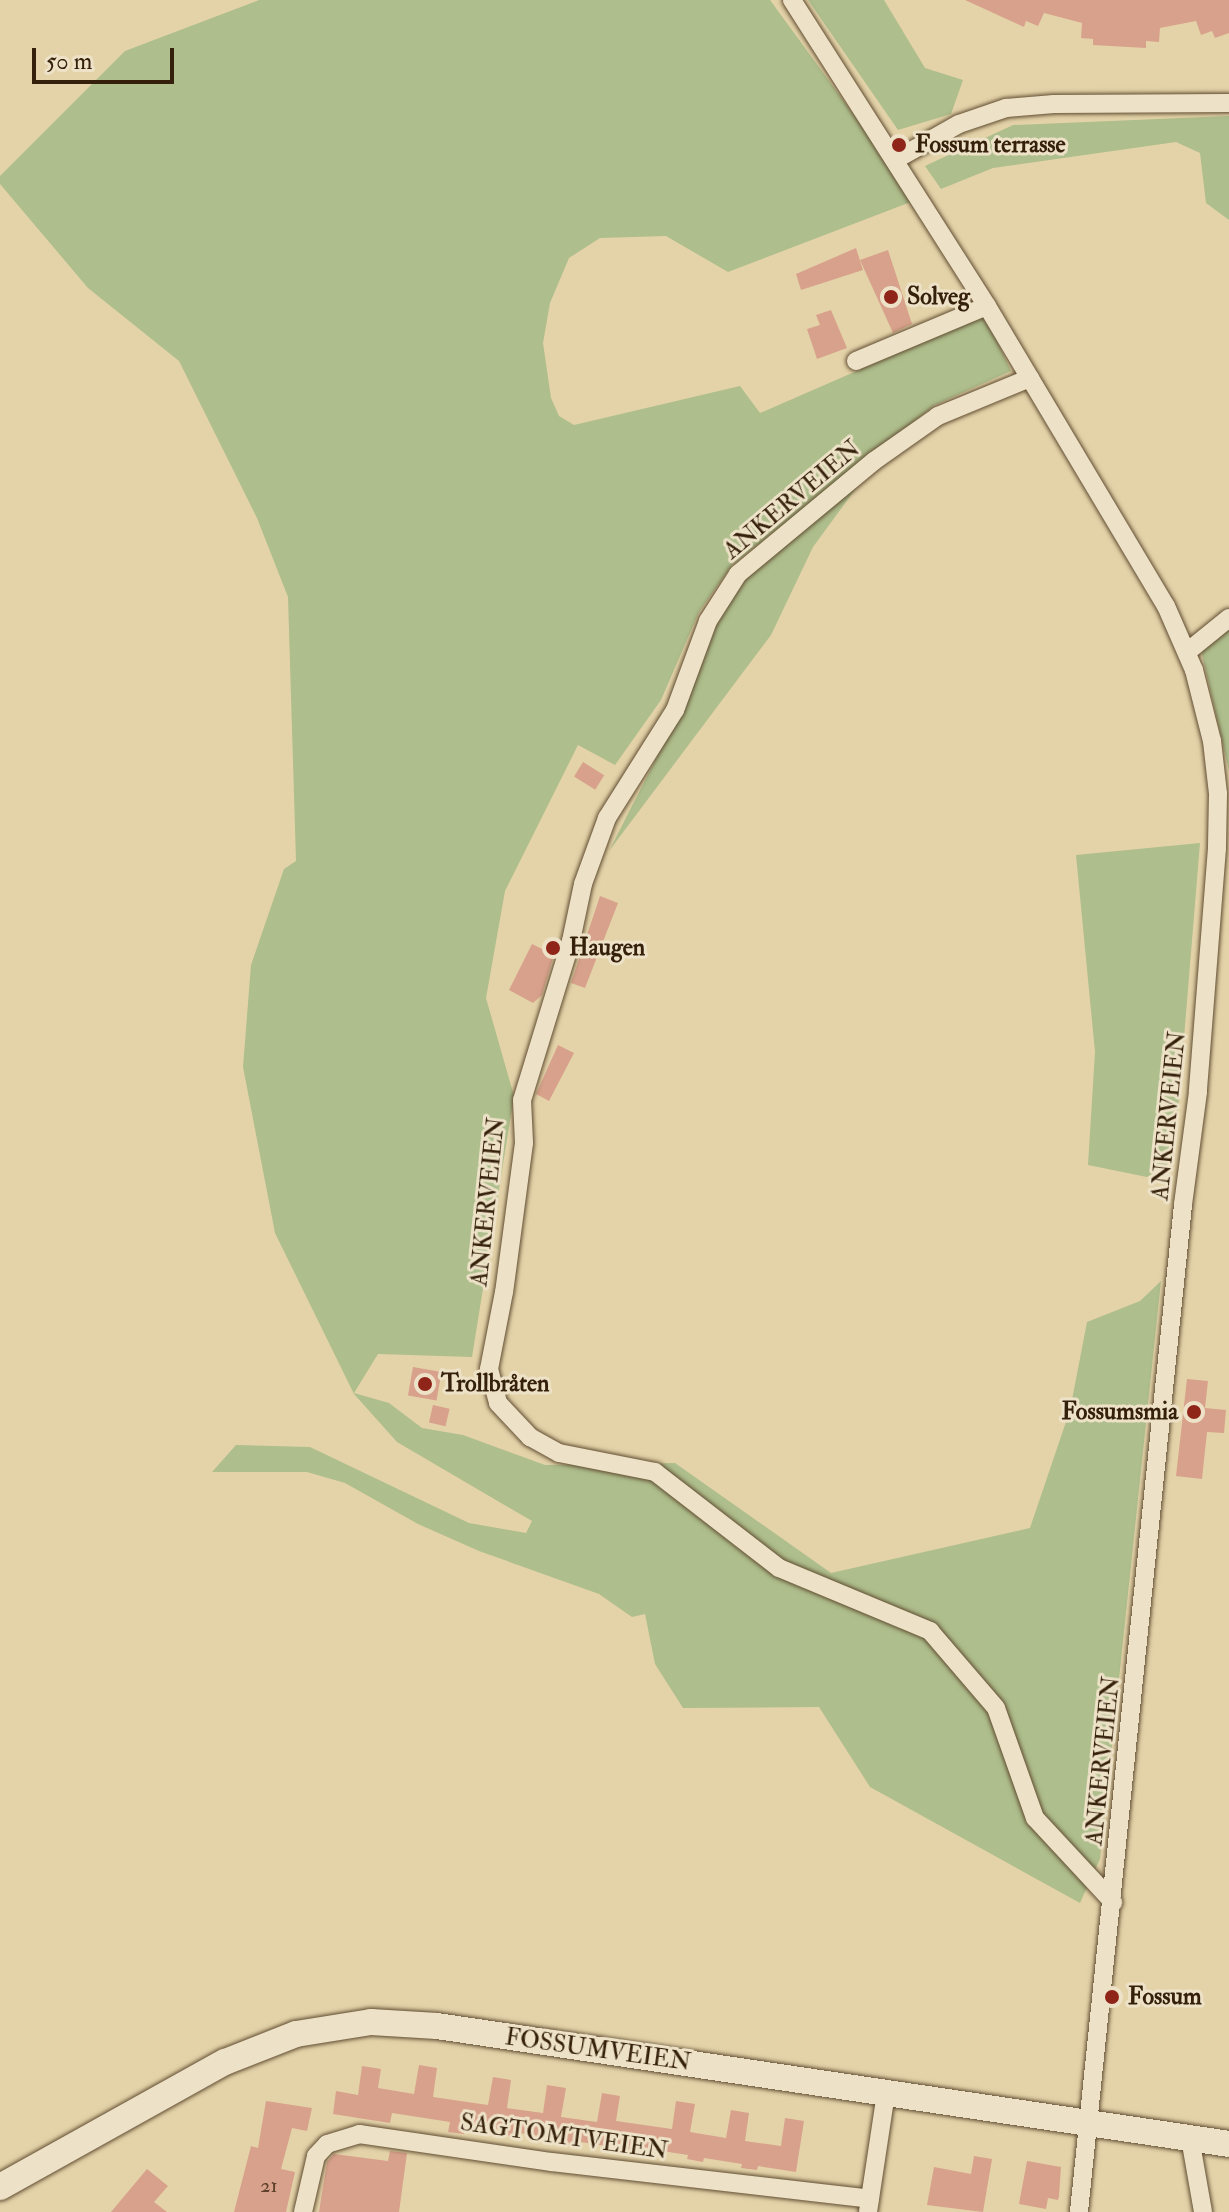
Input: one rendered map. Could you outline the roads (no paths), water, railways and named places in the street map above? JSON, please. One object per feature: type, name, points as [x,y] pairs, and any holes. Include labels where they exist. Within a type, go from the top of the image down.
[{"type":"street","name":"ANKERVEIEN","points":[[792,0],[987,306],[1166,606],[1204,698],[1212,741],[1218,794],[1217,848],[1198,1092],[1178,1253],[1079,2212]]},
{"type":"street","points":[[895,160],[959,124],[1006,108],[1054,104],[1229,103]]},
{"type":"street","points":[[856,361],[987,306]]},
{"type":"street","name":"ANKERVEIEN","points":[[1030,378],[938,416],[874,461],[738,574],[708,621],[675,710],[607,818],[583,884],[571,941],[522,1100],[524,1143],[504,1292],[489,1369],[498,1403],[530,1437],[559,1453],[655,1472],[779,1568],[930,1631],[996,1708],[1035,1818],[1113,1902]]},
{"type":"street","points":[[1187,652],[1229,618]]},
{"type":"street","name":"FOSSUMVEIEN","points":[[0,2187],[225,2062],[296,2034],[334,2026],[400,2022],[1229,2144]]},
{"type":"street","points":[[869,2206],[886,2093]]},
{"type":"street","name":"SAGTOMTVEIEN","points":[[303,2212],[311,2163],[321,2150],[335,2140],[374,2133],[552,2162],[869,2206]]},
{"type":"street","points":[[1190,2138],[1203,2212]]},
{"type":"place","name":"Fossum terrasse","points":[[899,145]]},
{"type":"place","name":"Solveg","points":[[891,297]]},
{"type":"place","name":"Haugen","points":[[553,948]]},
{"type":"place","name":"Trollbråten","points":[[425,1384]]},
{"type":"place","name":"Fossumsmia","points":[[1194,1412]]},
{"type":"place","name":"Fossum","points":[[1112,1997]]}]
